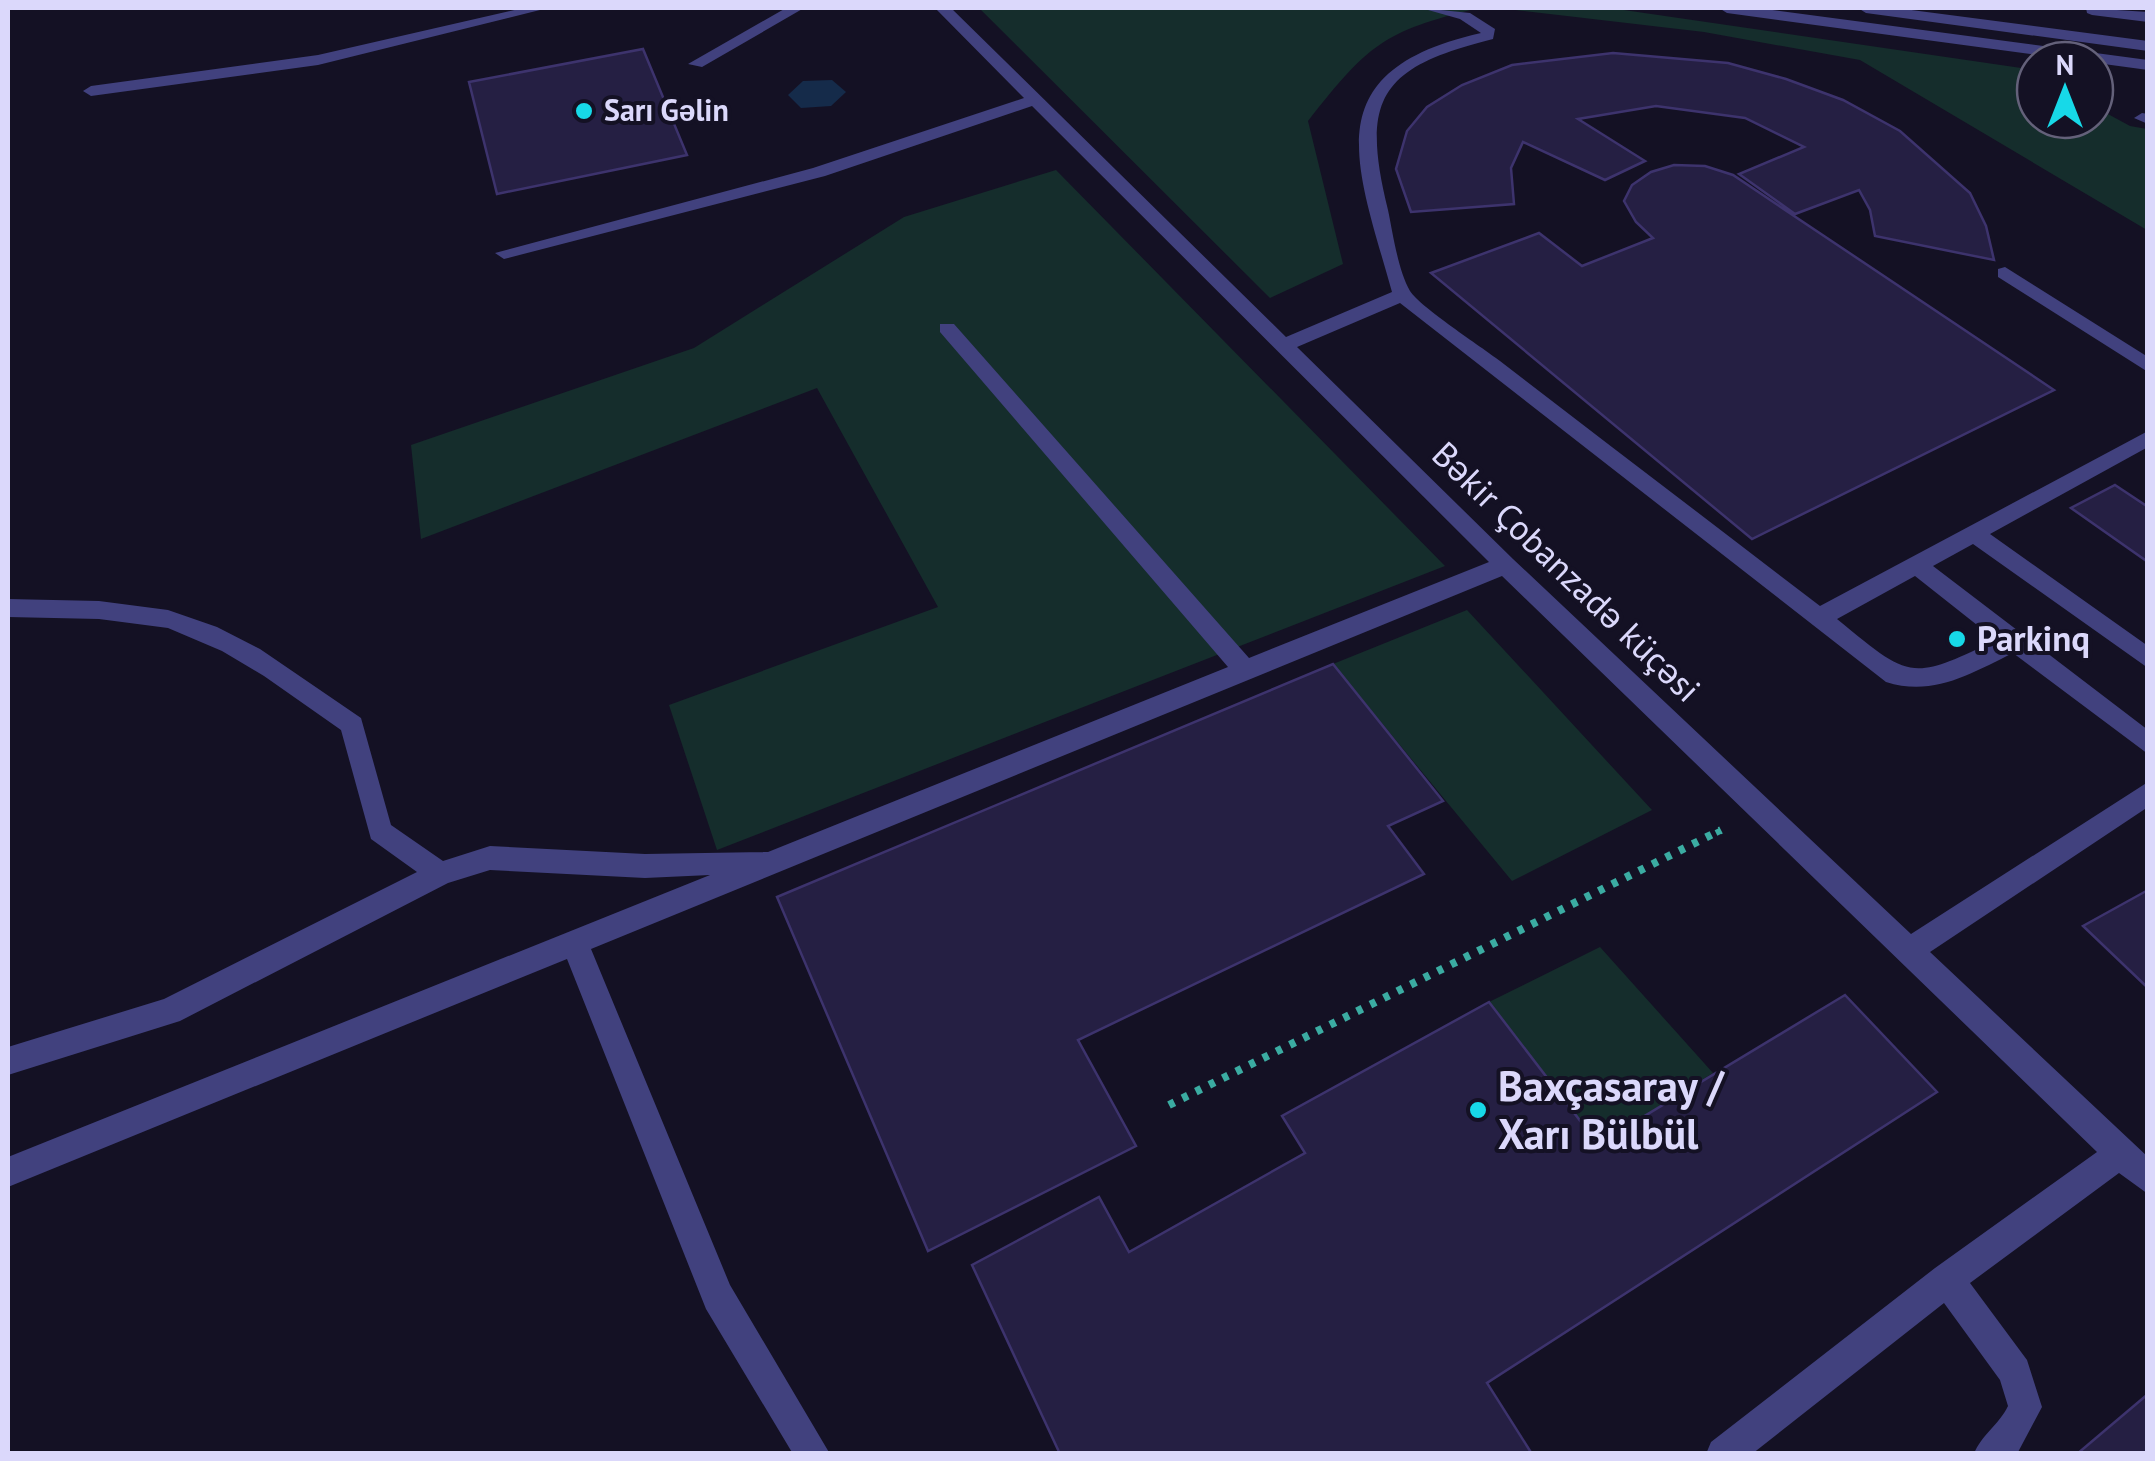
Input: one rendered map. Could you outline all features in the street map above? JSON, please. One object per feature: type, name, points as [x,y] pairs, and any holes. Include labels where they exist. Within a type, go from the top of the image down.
[{"type":"street","points":[[91,91],[318,60],[540,8]]},
{"type":"street","points":[[696,64],[796,8]]},
{"type":"street","name":"Bəkir Çobanzadə küçəsi","points":[[943,8],[1505,565],[2148,1179]]},
{"type":"street","points":[[1429,8],[1465,16],[1490,32],[1488,36],[1447,45],[1420,59],[1376,92],[1368,172],[1402,296],[1892,677],[1909,684],[1927,684],[2014,641]]},
{"type":"street","points":[[1727,8],[2148,65]]},
{"type":"street","points":[[1866,8],[1912,11],[2101,40],[2092,8],[2148,17]]},
{"type":"street","points":[[2115,42],[2148,46]]},
{"type":"street","points":[[504,253],[819,172],[1036,99]]},
{"type":"street","points":[[2005,273],[2148,366]]},
{"type":"street","points":[[1284,345],[1402,296]]},
{"type":"street","points":[[947,328],[1246,671]]},
{"type":"street","points":[[1819,618],[2148,438]]},
{"type":"street","points":[[1973,533],[2148,659]]},
{"type":"street","points":[[8,1172],[1505,565]]},
{"type":"street","points":[[1916,565],[2148,744]]},
{"type":"street","points":[[8,608],[60,607],[182,623],[242,650],[352,725],[380,832],[440,874]]},
{"type":"street","points":[[1910,950],[2148,794]]},
{"type":"street","points":[[8,1061],[170,1011],[440,874],[490,858],[645,866],[781,860]]},
{"type":"street","points":[[575,945],[718,1297],[813,1454]]},
{"type":"street","points":[[1723,1454],[1947,1280],[2121,1153]]},
{"type":"street","points":[[1947,1280],[2015,1372],[2025,1406],[2012,1435],[1991,1454]]},
{"type":"path","points":[[1170,1104],[1763,810]]},
{"type":"green space","points":[[979,8],[1478,8],[1420,25],[1380,45],[1347,74],[1308,121],[1343,264],[1270,298]]},
{"type":"green space","points":[[1498,8],[1610,8],[2015,67],[2015,140],[2115,140],[2115,118],[2147,129],[2147,230],[1860,60],[1704,32]]},
{"type":"green space","points":[[1056,170],[1445,566],[717,850],[669,705],[938,607],[817,388],[421,539],[411,445],[694,348],[904,217]]},
{"type":"green space","points":[[1467,610],[1652,810],[1512,881],[1333,664]]},
{"type":"green space","points":[[1600,947],[1713,1073],[1598,1144],[1489,1002]]},
{"type":"water","points":[[832,80],[846,92],[831,106],[801,108],[788,95],[803,81]]},
{"type":"building","points":[[643,49],[687,155],[497,194],[469,82]]},
{"type":"building","points":[[1613,53],[1728,63],[1843,100],[1900,131],[1970,193],[1986,226],[1994,260],[1875,236],[1870,210],[1859,190],[1795,214],[1739,174],[1804,147],[1745,118],[1656,106],[1578,119],[1645,161],[1605,180],[1523,142],[1511,168],[1514,204],[1411,212],[1396,169],[1407,131],[1427,107],[1462,85],[1512,65]]},
{"type":"building","points":[[1674,165],[1705,166],[1733,175],[2054,390],[1752,539],[1431,273],[1539,233],[1582,266],[1653,238],[1636,222],[1624,201],[1632,185],[1651,172]]},
{"type":"building","points":[[2115,485],[2148,507],[2148,562],[2071,508]]},
{"type":"building","points":[[1333,664],[1443,801],[1388,826],[1424,874],[1078,1040],[1136,1146],[928,1251],[777,897]]},
{"type":"building","points":[[2148,890],[2148,988],[2083,926]]},
{"type":"building","points":[[1845,995],[1937,1092],[1487,1383],[1532,1454],[1060,1454],[972,1265],[1099,1197],[1129,1252],[1305,1153],[1282,1116],[1489,1002],[1598,1144]]},
{"type":"building","points":[[2148,1394],[2148,1454],[2077,1454]]},
{"type":"place","name":"Sarı Gəlin","points":[[584,111]]},
{"type":"place","name":"Parkinq","points":[[1957,639]]},
{"type":"place","name":"Baxçasaray / Xarı Bülbül","points":[[1478,1110]]}]
